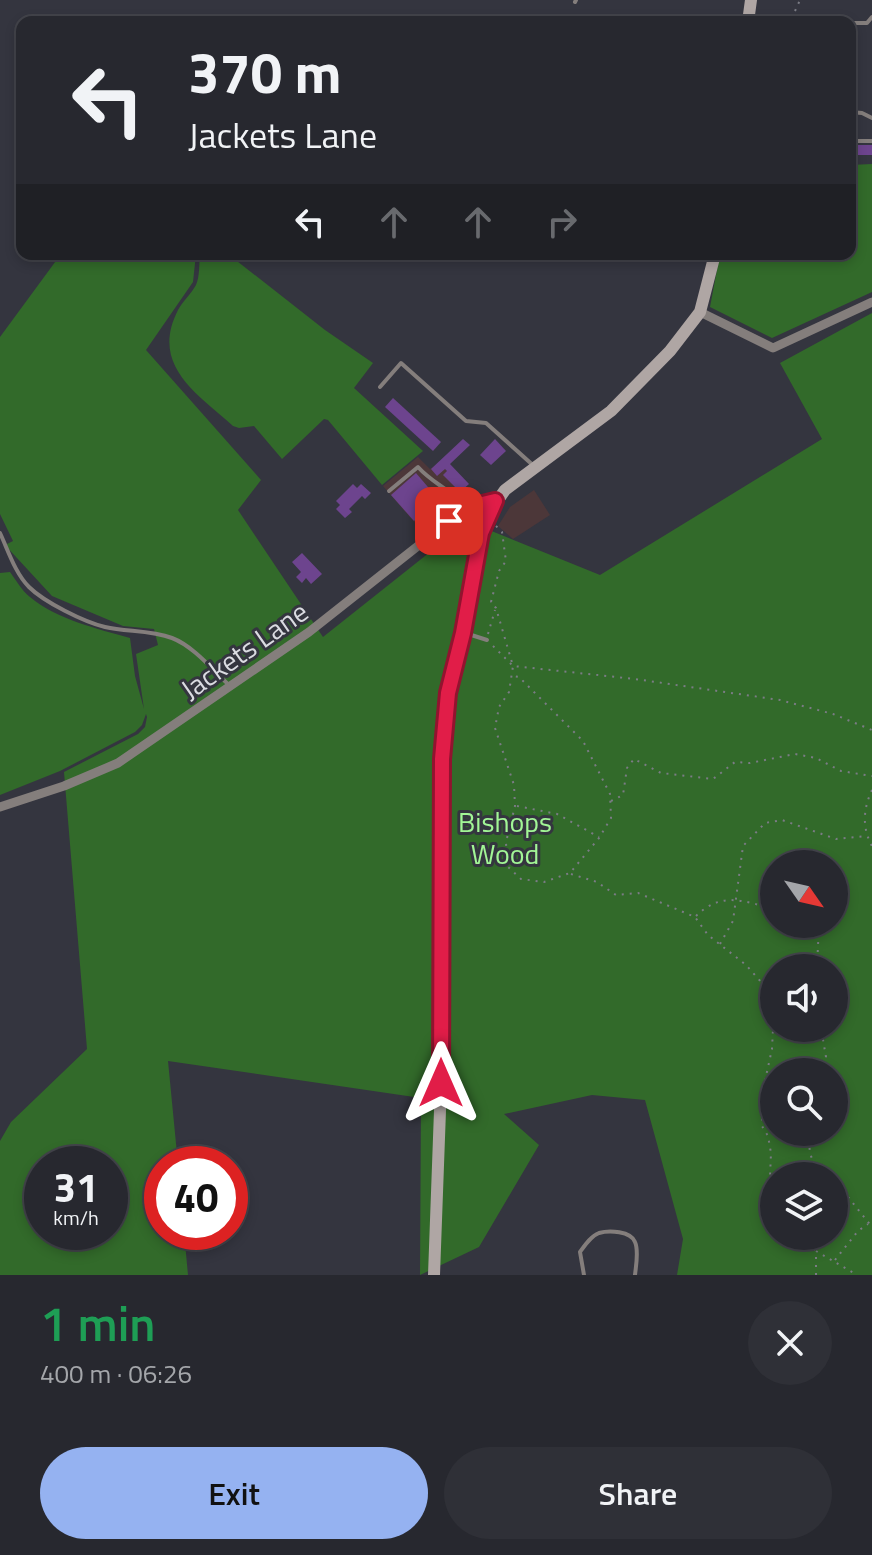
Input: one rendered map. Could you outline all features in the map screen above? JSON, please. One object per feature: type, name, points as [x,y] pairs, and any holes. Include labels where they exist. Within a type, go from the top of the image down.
[{"type":"street","points":[[434,1275],[441,1083],[442,759],[448,693],[485,521],[495,501],[505,490],[611,411],[670,351],[700,312],[713,260]]},
{"type":"street","points":[[700,312],[773,348],[872,302]]},
{"type":"street","name":"Jackets Lane","points":[[0,807],[64,786],[118,763],[309,632],[466,508],[495,501]]},
{"type":"lane","points":[[380,387],[401,363],[466,421],[486,423],[537,469]]},
{"type":"lane","points":[[389,491],[418,467],[429,480],[451,493],[466,508]]},
{"type":"lane","points":[[419,523],[451,493]]},
{"type":"lane","points":[[0,533],[29,587],[55,604],[102,626],[175,639],[230,686]]},
{"type":"lane","points":[[463,633],[487,640]]},
{"type":"lane","points":[[584,1275],[580,1252],[599,1233],[631,1236],[636,1243],[635,1275]]},
{"type":"path","points":[[485,521],[502,532],[506,556],[491,602],[496,608],[513,666],[509,692],[499,707],[495,728],[514,785],[515,806],[506,842],[507,866],[521,879],[544,882],[570,873],[599,838],[611,818],[610,794],[583,741],[519,677],[513,676]]},
{"type":"path","points":[[496,608],[487,640],[513,666],[635,679],[780,700],[833,714],[872,730]]},
{"type":"path","points":[[611,801],[623,795],[627,768],[634,759],[661,773],[713,779],[735,762],[750,763],[795,754],[816,758],[841,771],[872,776]]},
{"type":"path","points":[[872,790],[867,800],[864,827],[872,846]]},
{"type":"path","points":[[515,806],[557,814],[599,838]]},
{"type":"path","points":[[720,945],[733,921],[743,846],[765,823],[782,820],[836,839],[867,836]]},
{"type":"path","points":[[570,873],[597,882],[616,895],[638,893],[695,917],[708,935],[746,965],[762,983],[774,1009],[772,1049],[763,1090],[762,1126],[768,1136],[771,1162]]},
{"type":"path","points":[[695,917],[705,907],[738,898],[760,905]]},
{"type":"path","points":[[848,1197],[872,1227]]},
{"type":"path","points":[[834,1261],[868,1223]]},
{"type":"path","points":[[812,1250],[857,1275]]},
{"type":"path","points":[[816,1251],[816,1275]]},
{"type":"shaded area","points":[[418,457],[430,469],[439,463],[468,492],[422,531],[383,486]]},
{"type":"shaded area","points":[[534,490],[550,515],[513,539],[498,526],[510,507]]},
{"type":"green space","points":[[872,164],[872,292],[772,338],[710,307],[719,260],[856,260],[856,165]]},
{"type":"green space","name":"Bishops Wood","points":[[57,260],[195,260],[193,282],[146,350],[261,480],[238,510],[323,637],[459,529],[489,530],[600,575],[822,439],[780,363],[872,313],[872,1275],[677,1275],[683,1239],[645,1100],[592,1095],[504,1114],[539,1145],[479,1247],[420,1275],[421,1098],[168,1061],[176,1146],[144,1146],[144,1250],[186,1250],[188,1275],[0,1275],[0,1141],[11,1122],[87,1049],[64,772],[138,734],[145,727],[147,717],[146,714],[135,732],[60,771],[0,795],[0,573],[10,572],[27,595],[52,611],[130,638],[135,676],[144,709],[136,654],[158,645],[154,629],[123,626],[52,596],[5,545],[13,541],[0,514],[0,337]]},
{"type":"green space","points":[[200,260],[236,260],[373,363],[354,388],[423,451],[382,485],[328,420],[324,419],[282,459],[254,426],[233,426],[192,389],[173,362],[171,329],[199,274]]},
{"type":"building","points":[[856,145],[872,145],[872,155],[856,155]]},
{"type":"building","points":[[393,398],[441,442],[433,451],[385,407]]},
{"type":"building","points":[[463,439],[470,445],[450,464],[469,484],[460,492],[443,475],[447,471],[445,469],[437,476],[431,469]]},
{"type":"building","points":[[495,439],[506,451],[491,465],[480,455]]},
{"type":"building","points":[[416,473],[439,500],[414,521],[391,495]]},
{"type":"building","points":[[353,484],[357,488],[361,484],[371,493],[365,499],[362,496],[345,518],[336,509],[340,505],[336,501]]},
{"type":"building","points":[[452,497],[456,502],[422,531],[418,527]]},
{"type":"building","points":[[302,553],[322,574],[311,584],[306,578],[302,583],[296,577],[301,572],[292,562]]},
{"type":"route","points":[[441,1083],[442,759],[448,693],[463,633],[481,533],[495,501],[466,508],[449,521]]}]
